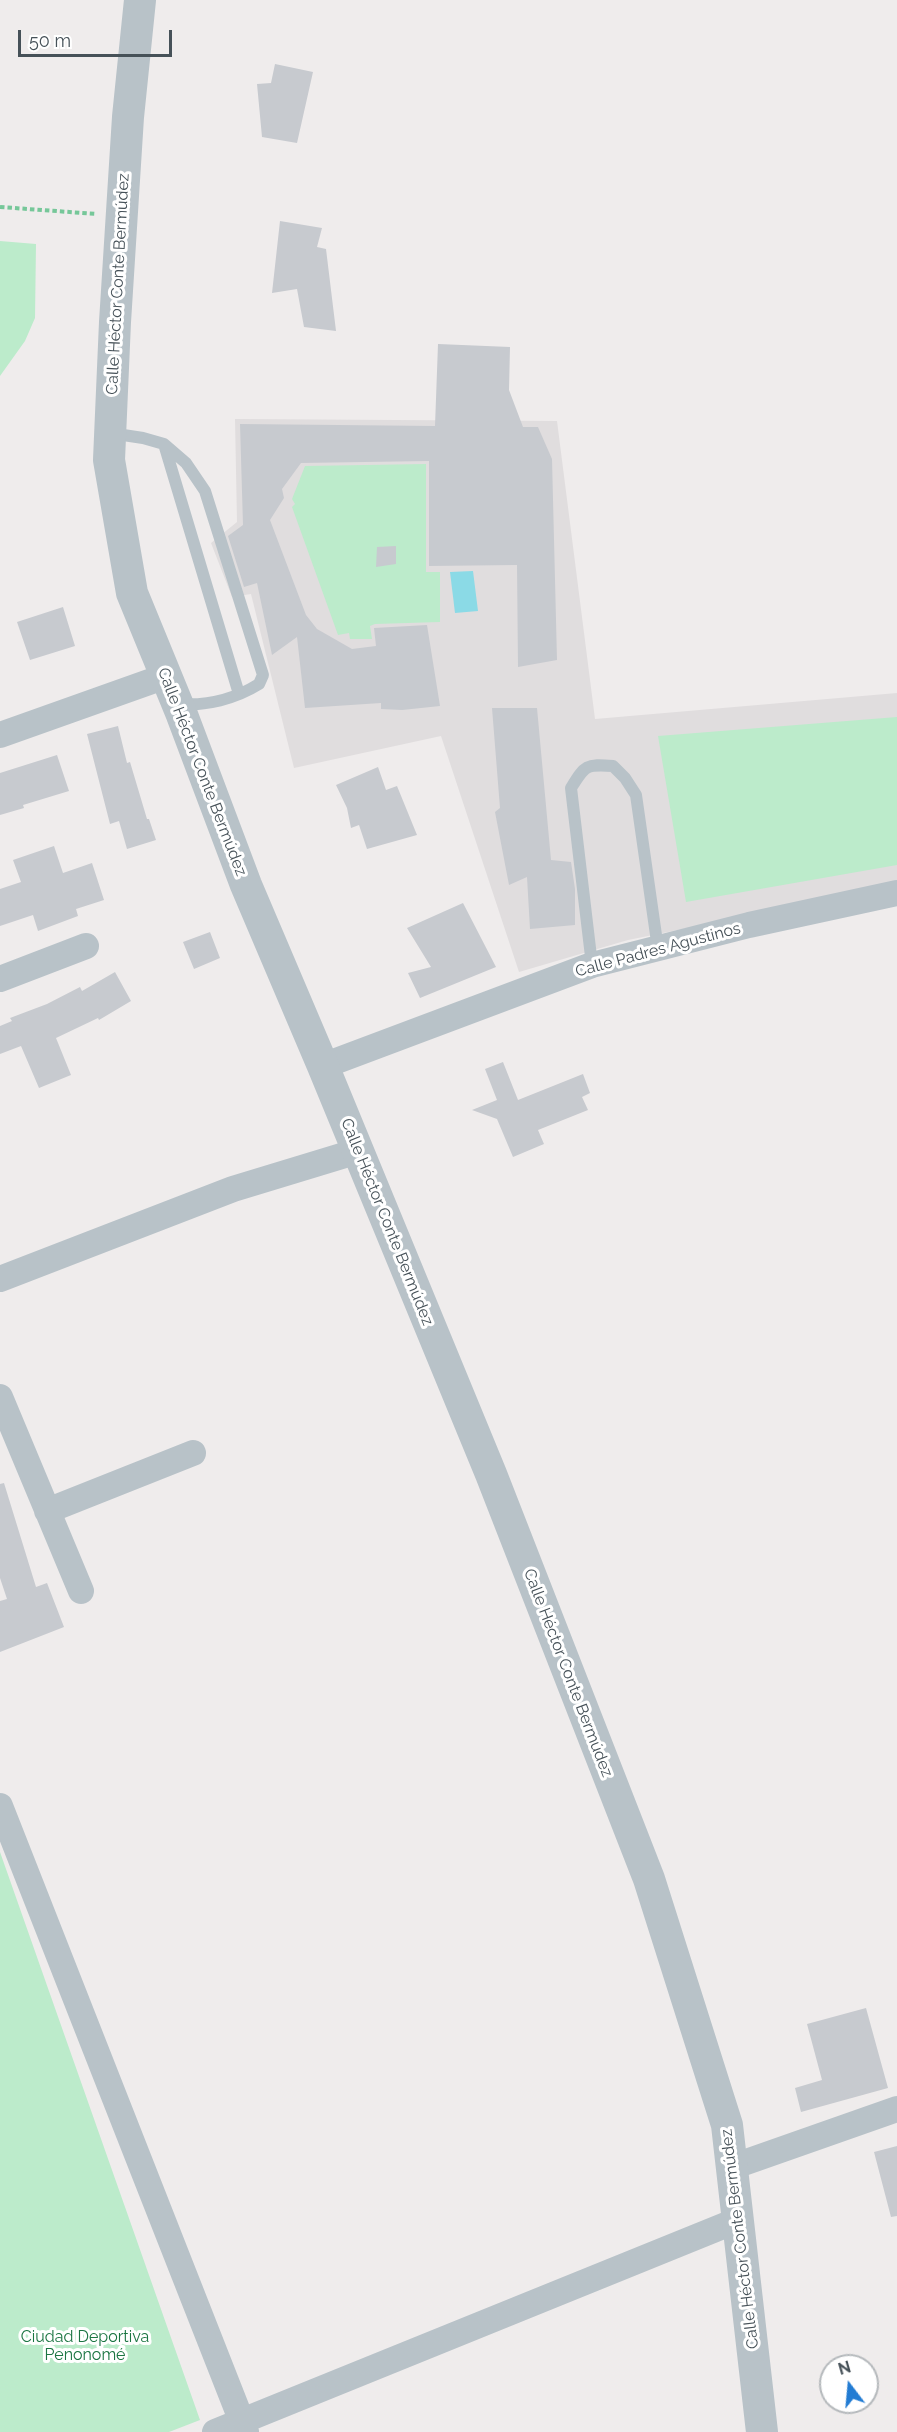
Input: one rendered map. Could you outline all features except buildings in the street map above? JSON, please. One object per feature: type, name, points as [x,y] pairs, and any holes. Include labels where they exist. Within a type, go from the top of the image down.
[{"type":"street","name":"Calle Héctor Conte Bermúdez","points":[[140,0],[128,117],[109,459],[132,593],[246,885],[491,1474],[649,1879],[727,2125],[762,2432]]},
{"type":"street","points":[[0,735],[171,690]]},
{"type":"street","name":"Calle Padres Agustinos","points":[[323,1066],[592,964],[750,925],[897,893]]},
{"type":"street","points":[[0,979],[86,946]]},
{"type":"street","points":[[0,1278],[233,1189],[358,1151]]},
{"type":"street","points":[[0,1397],[81,1591]]},
{"type":"street","points":[[47,1511],[193,1453]]},
{"type":"street","points":[[0,1806],[244,2426]]},
{"type":"street","points":[[732,2167],[897,2109]]},
{"type":"street","points":[[214,2432],[244,2426],[738,2220]]},
{"type":"lane","points":[[110,433],[164,444],[186,463],[205,491],[263,675],[259,684],[239,694],[204,704],[171,690]]},
{"type":"lane","points":[[164,444],[239,694]]},
{"type":"lane","points":[[592,964],[571,788],[581,772],[591,764],[613,766],[625,778],[636,795],[658,949]]},
{"type":"path","points":[[0,207],[122,216]]},
{"type":"shaded area","points":[[235,419],[557,421],[595,719],[897,693],[897,886],[628,940],[519,972],[441,736],[294,768],[251,594],[232,597],[211,543],[237,522]]},
{"type":"green space","points":[[0,241],[36,244],[35,318],[25,341],[0,376]]},
{"type":"green space","points":[[426,464],[426,572],[440,572],[440,622],[375,624],[370,626],[372,639],[350,639],[349,633],[338,635],[292,507],[295,504],[292,499],[305,466]]},
{"type":"green space","points":[[897,717],[897,865],[686,902],[658,736]]},
{"type":"green space","name":"Ciudad Deportiva Penonomé","points":[[0,1852],[200,2420],[169,2432],[0,2432]]},
{"type":"water","points":[[473,571],[478,611],[455,613],[450,572]]}]
